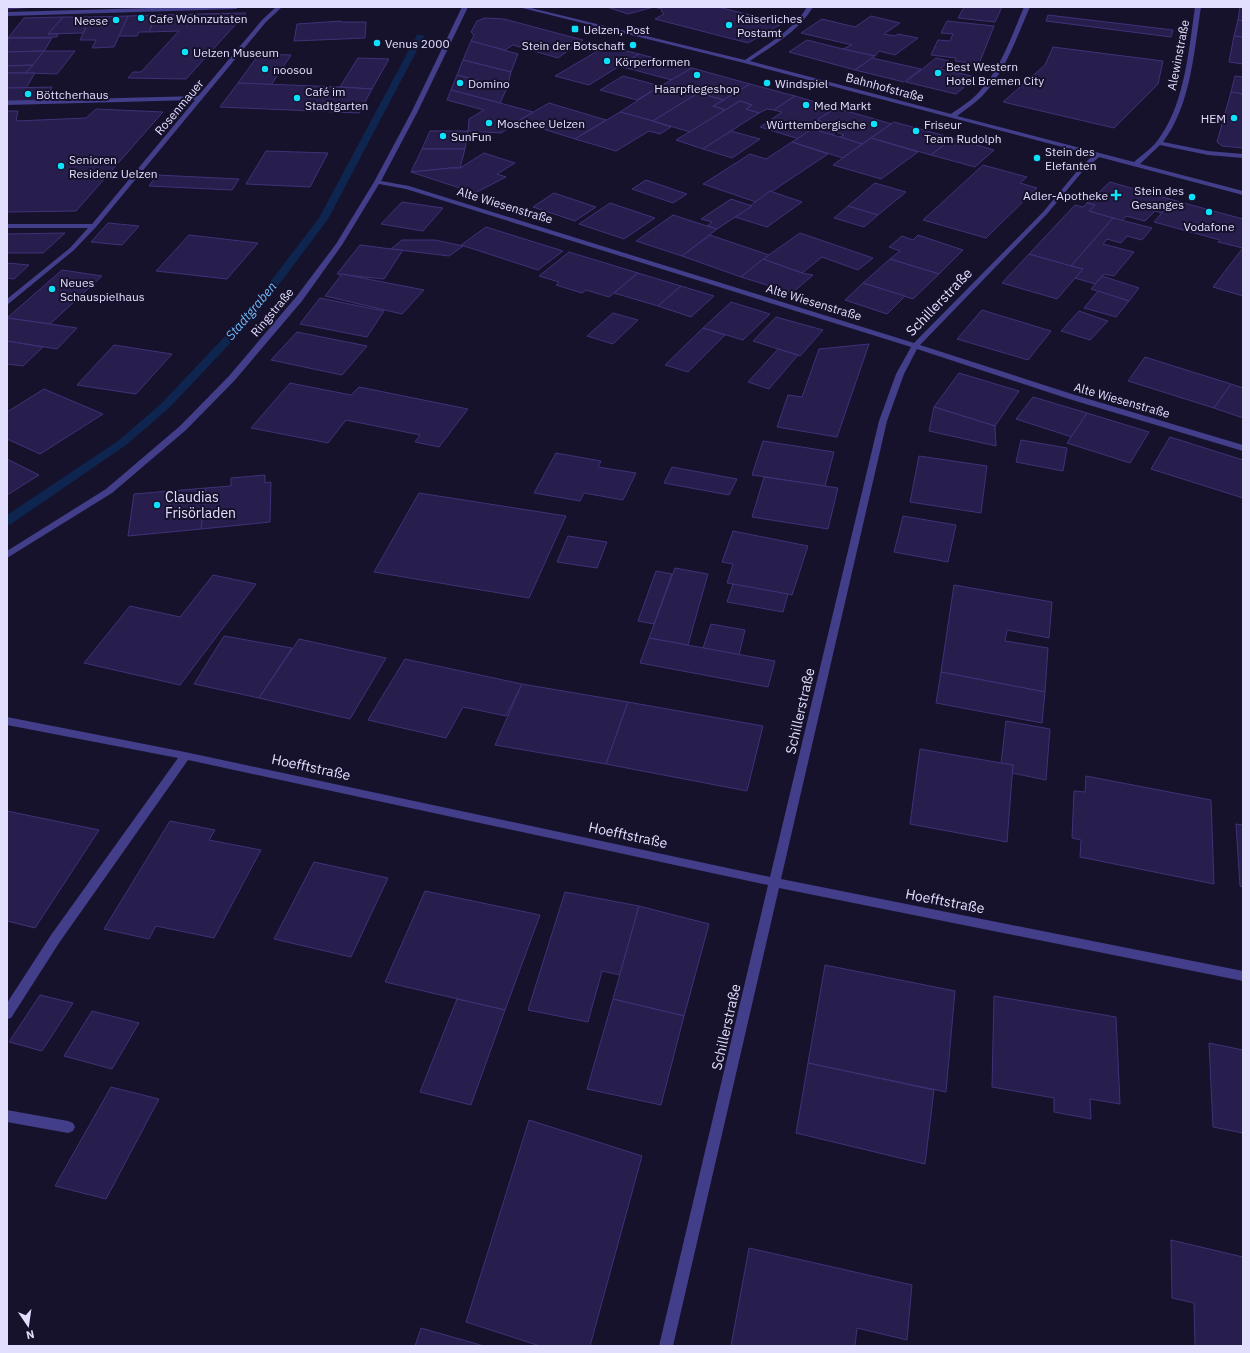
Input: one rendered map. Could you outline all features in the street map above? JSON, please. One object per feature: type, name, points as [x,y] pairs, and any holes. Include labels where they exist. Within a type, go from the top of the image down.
[{"type":"street","points":[[36,13],[40,7]]},
{"type":"street","points":[[7,14],[236,7]]},
{"type":"street","name":"Rosenmauer","points":[[7,303],[72,249],[94,226],[264,21],[279,7]]},
{"type":"street","name":"Ringstraße","points":[[7,555],[109,491],[183,428],[232,378],[299,299],[339,245],[377,182],[418,104],[464,7]]},
{"type":"street","name":"Bahnhofstraße","points":[[521,7],[746,62],[1243,193]]},
{"type":"street","points":[[746,62],[794,27],[807,14],[810,7]]},
{"type":"street","points":[[953,116],[985,89],[1000,65],[1027,7]]},
{"type":"street","name":"Alewinstraße","points":[[1136,164],[1158,143],[1166,133],[1183,91],[1198,7]]},
{"type":"street","points":[[7,103],[201,98]]},
{"type":"street","points":[[1158,143],[1208,152],[1243,156]]},
{"type":"street","name":"Schillerstraße","points":[[666,1346],[882,421],[900,374],[915,346],[1045,212],[1080,171],[1098,154]]},
{"type":"street","name":"Alte Wiesenstraße","points":[[377,182],[407,187],[915,346],[1072,398],[1243,448]]},
{"type":"street","points":[[7,226],[94,226]]},
{"type":"street","name":"Hoefftstraße","points":[[7,721],[185,756],[774,882],[1243,976]]},
{"type":"street","points":[[7,1014],[55,938],[185,756]]},
{"type":"street","points":[[7,1116],[68,1127]]},
{"type":"building","points":[[9,7],[34,7],[8,9]]},
{"type":"building","points":[[607,7],[654,7],[628,14]]},
{"type":"building","name":"Kaiserliches Postamt","points":[[654,7],[718,7],[783,23],[748,43],[655,19],[664,14],[661,11],[662,9]]},
{"type":"building","points":[[964,7],[1002,7],[995,22],[958,18]]},
{"type":"building","points":[[1240,7],[1243,7],[1243,21],[1238,20]]},
{"type":"building","name":"Uelzen Museum","points":[[246,13],[186,79],[128,78],[133,72],[141,72],[179,31],[149,32],[156,15]]},
{"type":"building","points":[[156,15],[149,32],[139,32],[137,36],[118,36],[128,16]]},
{"type":"building","points":[[1048,15],[1173,30],[1171,37],[1046,21]]},
{"type":"building","points":[[128,16],[114,47],[92,48],[96,40],[80,40],[91,17]]},
{"type":"building","points":[[871,16],[900,23],[884,34],[895,36],[898,34],[918,38],[895,55],[879,51],[875,56],[843,49],[852,45],[801,33],[822,19],[855,27]]},
{"type":"building","points":[[63,17],[91,17],[83,33],[48,34]]},
{"type":"building","points":[[63,17],[48,34],[58,34],[57,37],[8,38],[24,18]]},
{"type":"building","points":[[485,18],[504,19],[583,40],[558,58],[513,45],[505,50],[471,41],[474,35],[471,32],[477,21]]},
{"type":"building","points":[[1238,20],[1243,21],[1243,37],[1234,36]]},
{"type":"building","points":[[341,21],[366,22],[365,38],[294,41],[297,24]]},
{"type":"building","points":[[947,21],[994,26],[979,64],[955,61],[956,58],[931,55],[938,40],[950,41],[953,34],[941,33]]},
{"type":"building","points":[[1234,36],[1243,37],[1243,64],[1229,62]]},
{"type":"building","points":[[8,38],[52,38],[44,51],[7,52]]},
{"type":"building","points":[[807,40],[875,56],[855,70],[789,52]]},
{"type":"building","points":[[471,41],[518,54],[511,72],[463,60]]},
{"type":"building","points":[[606,46],[639,54],[589,85],[555,76]]},
{"type":"building","points":[[1053,47],[1163,61],[1158,84],[1114,128],[1003,102],[1045,65]]},
{"type":"building","points":[[44,51],[33,65],[7,66],[7,52]]},
{"type":"building","points":[[44,51],[75,51],[57,74],[26,73]]},
{"type":"building","name":"noosou","points":[[259,54],[291,55],[271,85],[238,83]]},
{"type":"building","points":[[639,54],[692,68],[672,80],[619,66]]},
{"type":"building","points":[[358,58],[389,59],[372,89],[340,87]]},
{"type":"building","points":[[872,58],[921,69],[904,82],[855,70]]},
{"type":"building","name":"Best Western Hotel Bremen City","points":[[936,58],[949,61],[940,69],[976,77],[956,94],[906,82]]},
{"type":"building","points":[[463,60],[511,72],[507,88],[457,75]]},
{"type":"building","points":[[33,65],[26,73],[7,73],[7,66]]},
{"type":"building","points":[[692,68],[750,84],[724,100],[688,90],[681,95],[657,88]]},
{"type":"building","points":[[7,73],[35,73],[26,88],[7,88]]},
{"type":"building","points":[[457,75],[507,88],[500,103],[451,90]]},
{"type":"building","points":[[623,76],[660,86],[637,100],[600,90]]},
{"type":"building","points":[[1235,76],[1243,77],[1243,94],[1231,92]]},
{"type":"building","name":"Café im Stadtgarten","points":[[238,83],[372,89],[359,113],[220,107]]},
{"type":"building","points":[[750,84],[795,96],[774,110],[767,109],[759,113],[746,109],[752,105],[740,101],[725,110],[713,106]]},
{"type":"building","name":"Böttcherhaus","points":[[52,87],[45,100],[7,101],[7,88]]},
{"type":"building","points":[[657,88],[681,95],[688,90],[698,93],[653,121],[620,112]]},
{"type":"building","points":[[451,90],[533,112],[501,133],[468,131],[469,119],[484,110],[447,100]]},
{"type":"building","name":"HEM","points":[[1231,92],[1243,94],[1243,148],[1222,146],[1217,142]]},
{"type":"building","points":[[698,93],[724,100],[713,106],[725,110],[690,132],[653,121]]},
{"type":"building","points":[[795,96],[836,108],[817,120],[823,122],[799,139],[760,127],[782,112],[774,110]]},
{"type":"building","points":[[740,101],[752,105],[746,109],[759,113],[703,149],[676,140]]},
{"type":"building","points":[[549,103],[606,120],[575,139],[518,121]]},
{"type":"building","points":[[836,108],[892,124],[862,144],[840,137],[844,135],[836,132],[832,135],[812,129],[823,122],[817,120]]},
{"type":"building","name":"Senioren Residenz Uelzen","points":[[96,109],[163,112],[76,211],[7,212],[7,111],[18,111],[16,121],[86,118]]},
{"type":"building","points":[[620,112],[671,127],[660,134],[649,131],[616,151],[575,139]]},
{"type":"building","points":[[894,122],[953,138],[931,155],[871,138]]},
{"type":"building","points":[[812,129],[862,144],[843,158],[792,142]]},
{"type":"building","points":[[430,131],[468,131],[465,149],[422,149]]},
{"type":"building","points":[[731,131],[760,139],[732,158],[703,149]]},
{"type":"building","points":[[871,138],[918,152],[881,179],[833,165]]},
{"type":"building","points":[[953,138],[994,150],[975,167],[931,155]]},
{"type":"building","points":[[792,142],[828,154],[756,202],[703,184],[750,154],[766,159]]},
{"type":"building","points":[[422,149],[465,149],[460,168],[411,172]]},
{"type":"building","points":[[266,151],[328,153],[310,187],[246,184]]},
{"type":"building","points":[[484,153],[515,163],[497,174],[506,177],[475,193],[411,172],[460,168]]},
{"type":"building","points":[[983,165],[1027,177],[1020,183],[1037,188],[986,238],[923,220]]},
{"type":"building","points":[[157,175],[239,179],[232,190],[149,186]]},
{"type":"building","points":[[646,180],[687,194],[673,203],[632,189]]},
{"type":"building","points":[[1110,182],[1173,200],[1162,213],[1155,211],[1145,221],[1126,216],[1122,221],[1089,211],[1095,205],[1087,203]]},
{"type":"building","points":[[875,183],[906,192],[878,215],[848,206]]},
{"type":"building","points":[[770,191],[802,202],[767,227],[735,217]]},
{"type":"building","points":[[554,193],[596,207],[575,221],[533,207]]},
{"type":"building","points":[[731,199],[752,206],[717,229],[707,226],[712,222],[701,219]]},
{"type":"building","points":[[1173,200],[1243,219],[1243,248],[1218,242],[1220,240],[1154,222]]},
{"type":"building","points":[[402,202],[443,208],[423,231],[381,224]]},
{"type":"building","points":[[610,203],[655,218],[624,239],[579,224]]},
{"type":"building","points":[[1087,203],[1095,205],[1089,211],[1113,218],[1071,266],[1029,254],[1075,205],[1083,207]]},
{"type":"building","points":[[848,206],[878,215],[864,227],[834,218]]},
{"type":"building","points":[[673,215],[717,229],[682,256],[636,241]]},
{"type":"building","points":[[1113,218],[1152,228],[1142,240],[1127,236],[1121,243],[1107,239],[1103,244],[1134,252],[1114,276],[1104,274],[1095,284],[1075,278],[1083,269],[1071,266]]},
{"type":"building","points":[[108,223],[139,226],[122,245],[91,242]]},
{"type":"building","points":[[486,227],[563,251],[538,270],[461,245]]},
{"type":"building","points":[[65,233],[43,253],[7,253],[7,234]]},
{"type":"building","points":[[800,233],[873,258],[858,270],[822,257],[802,273],[763,259]]},
{"type":"building","points":[[189,235],[258,243],[227,279],[156,271]]},
{"type":"building","points":[[710,235],[769,255],[741,277],[682,256]]},
{"type":"building","points":[[918,235],[963,250],[939,274],[890,259],[900,251],[889,247],[902,236],[913,240]]},
{"type":"building","points":[[402,240],[435,240],[463,246],[449,256],[391,249]]},
{"type":"building","points":[[360,245],[403,250],[384,279],[337,274]]},
{"type":"building","points":[[1243,248],[1243,296],[1213,287],[1242,249]]},
{"type":"building","points":[[569,252],[638,273],[609,297],[586,290],[582,293],[556,285],[559,282],[539,276]]},
{"type":"building","points":[[1029,254],[1083,269],[1057,299],[1002,283]]},
{"type":"building","points":[[763,259],[802,273],[813,275],[792,293],[741,277]]},
{"type":"building","points":[[890,259],[939,274],[913,299],[863,283]]},
{"type":"building","points":[[7,263],[29,265],[14,279],[7,278]]},
{"type":"building","points":[[62,270],[102,276],[50,324],[7,318]]},
{"type":"building","points":[[638,273],[681,286],[658,306],[614,293]]},
{"type":"building","points":[[342,274],[424,290],[402,314],[325,296]]},
{"type":"building","points":[[1102,276],[1139,288],[1129,301],[1091,289]]},
{"type":"building","points":[[863,283],[905,296],[887,314],[845,300]]},
{"type":"building","points":[[681,286],[714,296],[691,317],[658,306]]},
{"type":"building","points":[[1098,291],[1129,301],[1116,317],[1084,308]]},
{"type":"building","points":[[320,298],[384,311],[367,337],[300,324]]},
{"type":"building","points":[[731,302],[770,314],[743,340],[703,328]]},
{"type":"building","points":[[982,310],[1051,331],[1028,360],[957,339]]},
{"type":"building","points":[[1079,311],[1108,321],[1090,340],[1061,331]]},
{"type":"building","points":[[613,313],[638,320],[613,344],[587,336]]},
{"type":"building","points":[[776,317],[823,330],[800,356],[753,341]]},
{"type":"building","points":[[7,318],[77,328],[57,349],[7,341]]},
{"type":"building","points":[[703,328],[725,335],[688,372],[665,365]]},
{"type":"building","points":[[297,332],[367,346],[342,375],[271,360]]},
{"type":"building","points":[[7,341],[43,347],[23,366],[7,364]]},
{"type":"building","points":[[869,344],[837,437],[777,427],[788,395],[802,397],[819,349]]},
{"type":"building","points":[[114,345],[172,354],[136,394],[77,385]]},
{"type":"building","points":[[778,349],[798,355],[769,389],[748,382]]},
{"type":"building","points":[[1145,357],[1231,384],[1214,408],[1128,381]]},
{"type":"building","points":[[959,373],[1019,391],[995,426],[934,407]]},
{"type":"building","points":[[290,383],[351,395],[359,387],[468,409],[439,447],[415,442],[420,435],[346,420],[328,443],[251,428]]},
{"type":"building","points":[[1231,384],[1243,388],[1243,418],[1214,408]]},
{"type":"building","points":[[44,389],[103,414],[40,454],[7,439],[7,412]]},
{"type":"building","points":[[1033,397],[1087,413],[1072,437],[1016,419]]},
{"type":"building","points":[[934,407],[995,426],[996,446],[929,431]]},
{"type":"building","points":[[1087,413],[1149,432],[1130,463],[1067,443]]},
{"type":"building","points":[[1170,437],[1243,460],[1243,498],[1151,469]]},
{"type":"building","points":[[1021,440],[1067,448],[1063,471],[1016,462]]},
{"type":"building","points":[[763,441],[834,452],[825,486],[752,475]]},
{"type":"building","points":[[556,453],[601,461],[598,467],[636,473],[623,500],[584,493],[580,501],[534,493]]},
{"type":"building","points":[[919,456],[987,466],[981,513],[910,502]]},
{"type":"building","points":[[7,459],[39,475],[7,495]]},
{"type":"building","points":[[672,467],[737,479],[729,495],[664,483]]},
{"type":"building","points":[[265,475],[265,483],[271,482],[270,522],[201,529],[206,488],[231,486],[231,478]]},
{"type":"building","points":[[764,477],[838,488],[828,529],[752,517]]},
{"type":"building","points":[[206,488],[201,529],[128,536],[134,494]]},
{"type":"building","points":[[419,493],[566,516],[529,598],[374,572]]},
{"type":"building","points":[[903,516],[956,525],[948,562],[894,552]]},
{"type":"building","points":[[733,531],[808,546],[792,595],[727,583],[733,564],[722,562]]},
{"type":"building","points":[[568,536],[607,542],[597,568],[557,562]]},
{"type":"building","points":[[675,568],[708,574],[688,645],[649,638]]},
{"type":"building","points":[[656,571],[672,574],[654,624],[638,621]]},
{"type":"building","points":[[213,575],[256,584],[180,685],[84,663],[130,606],[180,617]]},
{"type":"building","points":[[733,584],[788,594],[783,612],[727,602]]},
{"type":"building","points":[[954,585],[1052,602],[1049,638],[1007,630],[1005,641],[1048,648],[1045,692],[941,672]]},
{"type":"building","points":[[711,624],[745,630],[739,655],[703,648]]},
{"type":"building","points":[[224,636],[292,648],[259,698],[194,684]]},
{"type":"building","points":[[649,638],[775,661],[768,687],[640,663]]},
{"type":"building","points":[[299,639],[386,658],[350,719],[259,698]]},
{"type":"building","points":[[405,659],[522,684],[506,716],[463,707],[446,738],[368,720]]},
{"type":"building","points":[[941,672],[1045,692],[1042,723],[936,703]]},
{"type":"building","points":[[522,684],[628,702],[606,764],[495,745]]},
{"type":"building","points":[[628,702],[763,726],[747,791],[606,764]]},
{"type":"building","points":[[1006,721],[1050,729],[1046,780],[1012,773],[1013,765],[1001,763]]},
{"type":"building","points":[[920,749],[1013,765],[1007,842],[910,824]]},
{"type":"building","points":[[1086,776],[1211,800],[1214,884],[1080,857],[1081,840],[1072,838],[1074,791],[1085,792]]},
{"type":"building","points":[[7,811],[99,830],[35,928],[7,921]]},
{"type":"building","points":[[170,821],[215,830],[209,840],[261,850],[214,938],[156,926],[149,939],[104,929]]},
{"type":"building","points":[[1236,824],[1243,825],[1243,887],[1240,886]]},
{"type":"building","points":[[314,862],[388,878],[351,957],[274,939]]},
{"type":"building","points":[[425,891],[540,915],[505,1010],[385,982]]},
{"type":"building","points":[[565,892],[639,906],[620,975],[602,971],[588,1022],[528,1010]]},
{"type":"building","points":[[639,906],[709,924],[684,1016],[613,999]]},
{"type":"building","points":[[825,965],[955,991],[946,1092],[808,1063]]},
{"type":"building","points":[[40,995],[73,1003],[42,1051],[9,1042]]},
{"type":"building","points":[[994,996],[1116,1017],[1120,1104],[1090,1099],[1091,1119],[1054,1112],[1054,1098],[992,1087]]},
{"type":"building","points":[[457,999],[505,1010],[471,1105],[420,1092]]},
{"type":"building","points":[[613,999],[684,1016],[661,1105],[587,1089]]},
{"type":"building","points":[[92,1011],[139,1023],[112,1069],[64,1056]]},
{"type":"building","points":[[1209,1043],[1243,1050],[1243,1133],[1213,1127]]},
{"type":"building","points":[[808,1063],[934,1090],[925,1164],[796,1133]]},
{"type":"building","points":[[111,1087],[159,1099],[106,1199],[55,1186]]},
{"type":"building","points":[[529,1120],[642,1156],[590,1346],[540,1346],[466,1322]]},
{"type":"building","points":[[1171,1240],[1243,1257],[1243,1346],[1195,1346],[1194,1303],[1172,1298]]},
{"type":"building","points":[[749,1248],[912,1285],[907,1340],[857,1328],[855,1346],[731,1346]]},
{"type":"building","points":[[421,1328],[484,1346],[415,1346]]},
{"type":"waterway","name":"Stadtgraben","points":[[7,521],[122,443],[165,406],[249,317],[323,219],[420,37]]},
{"type":"place","name":"Cafe Wohnzutaten","points":[[141,18]]},
{"type":"place","name":"Neese","points":[[116,20]]},
{"type":"place","name":"Kaiserliches Postamt","points":[[729,25]]},
{"type":"place","name":"Uelzen, Post","points":[[575,29]]},
{"type":"place","name":"Venus 2000","points":[[377,43]]},
{"type":"place","name":"Stein der Botschaft","points":[[633,45]]},
{"type":"place","name":"Uelzen Museum","points":[[185,52]]},
{"type":"place","name":"Körperformen","points":[[607,61]]},
{"type":"place","name":"noosou","points":[[265,69]]},
{"type":"place","name":"Best Western Hotel Bremen City","points":[[938,73]]},
{"type":"place","name":"Haarpflegeshop","points":[[697,75]]},
{"type":"place","name":"Domino","points":[[460,83]]},
{"type":"place","name":"Windspiel","points":[[767,83]]},
{"type":"place","name":"Böttcherhaus","points":[[28,94]]},
{"type":"place","name":"Café im Stadtgarten","points":[[297,98]]},
{"type":"place","name":"Med Markt","points":[[806,105]]},
{"type":"place","name":"HEM","points":[[1234,118]]},
{"type":"place","name":"Moschee Uelzen","points":[[489,123]]},
{"type":"place","name":"Württembergische","points":[[874,124]]},
{"type":"place","name":"Friseur Team Rudolph","points":[[916,131]]},
{"type":"place","name":"SunFun","points":[[443,136]]},
{"type":"place","name":"Stein des Elefanten","points":[[1037,158]]},
{"type":"place","name":"Senioren Residenz Uelzen","points":[[61,166]]},
{"type":"place","name":"Adler-Apotheke","points":[[1116,195]]},
{"type":"place","name":"Stein des Gesanges","points":[[1192,197]]},
{"type":"place","name":"Vodafone","points":[[1209,212]]},
{"type":"place","name":"Neues Schauspielhaus","points":[[52,289]]},
{"type":"place","name":"Claudias Frisörladen","points":[[157,505]]}]
